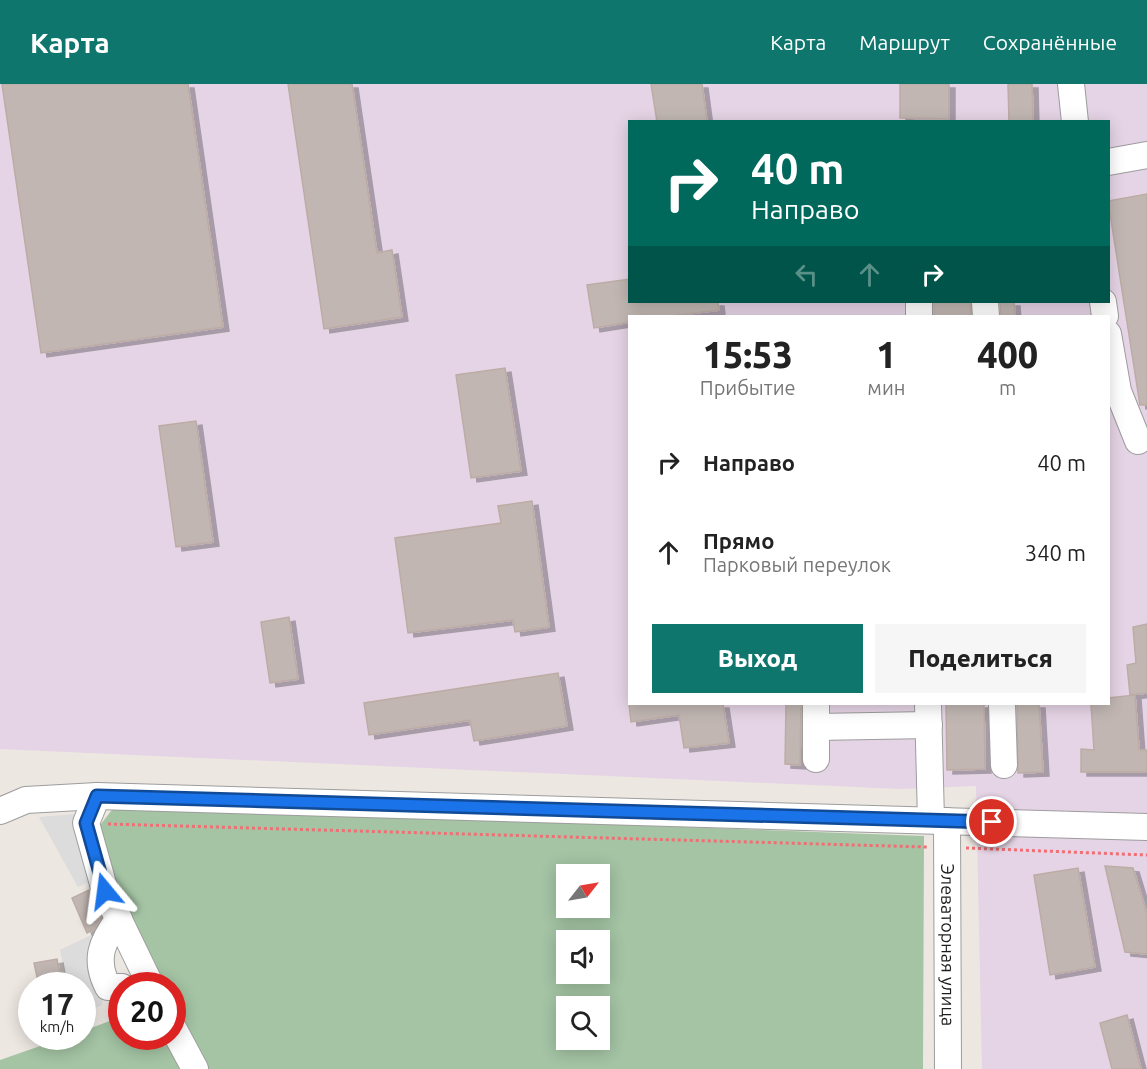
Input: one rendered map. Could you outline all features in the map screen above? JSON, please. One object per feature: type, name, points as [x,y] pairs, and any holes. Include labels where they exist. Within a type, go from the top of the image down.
[{"type":"street","points":[[1071,84],[1075,120]]},
{"type":"street","points":[[1110,162],[1147,155]]},
{"type":"street","points":[[1110,345],[1118,391],[1138,441]]},
{"type":"street","points":[[1002,705],[1004,765]]},
{"type":"street","points":[[816,759],[816,715],[928,714]]},
{"type":"street","name":"Элеваторная улица","points":[[928,714],[939,820],[947,847],[948,1069]]},
{"type":"street","points":[[3,805],[59,796],[97,796],[1147,827]]},
{"type":"street","points":[[97,796],[86,823],[105,891],[119,919],[138,972]]},
{"type":"street","points":[[108,987],[100,972],[104,939],[119,919]]},
{"type":"street","points":[[185,1050],[195,1069]]},
{"type":"path","points":[[86,823],[947,847],[1147,855]]},
{"type":"shaded area","points":[[0,84],[1147,84],[1147,1069],[982,1069],[976,786],[900,789],[0,749]]},
{"type":"shaded area","points":[[74,814],[98,878],[78,887],[39,817]]},
{"type":"shaded area","points":[[110,926],[102,1005],[96,1008],[96,972],[64,972],[60,950]]},
{"type":"green space","points":[[115,806],[924,836],[923,1069],[0,1069],[0,1060],[29,1050],[96,1050],[96,1026],[108,1022],[108,1050],[186,1050],[186,972],[138,972],[100,844],[101,824]]},
{"type":"building","points":[[2,84],[188,84],[223,327],[41,353]]},
{"type":"building","points":[[288,84],[352,84],[377,253],[392,250],[402,317],[324,329]]},
{"type":"building","points":[[651,84],[702,84],[707,120],[657,120]]},
{"type":"building","points":[[900,84],[949,84],[949,119],[900,118]]},
{"type":"building","points":[[1008,84],[1032,84],[1033,120],[1009,120]]},
{"type":"building","points":[[1147,194],[1147,405],[1140,405],[1110,214],[1110,201]]},
{"type":"building","points":[[628,279],[628,303],[718,303],[719,310],[679,315],[628,315],[628,322],[594,328],[587,285]]},
{"type":"building","points":[[934,303],[970,303],[971,315],[934,315]]},
{"type":"building","points":[[1000,303],[1014,303],[1015,315],[1001,315]]},
{"type":"building","points":[[505,368],[521,471],[471,478],[456,375]]},
{"type":"building","points":[[196,421],[213,542],[176,547],[159,426]]},
{"type":"building","points":[[532,501],[549,627],[515,632],[513,620],[408,633],[395,538],[501,523],[498,506]]},
{"type":"building","points":[[289,617],[298,679],[270,683],[261,622]]},
{"type":"building","points":[[1147,624],[1147,693],[1130,695],[1127,665],[1136,663],[1133,627]]},
{"type":"building","points":[[558,673],[567,726],[474,741],[470,720],[369,735],[364,703]]},
{"type":"building","points":[[1135,695],[1139,750],[1147,750],[1147,772],[1081,772],[1081,749],[1094,750],[1091,705],[1110,705],[1110,698]]},
{"type":"building","points":[[629,705],[723,705],[729,743],[684,748],[679,715],[631,722]]},
{"type":"building","points":[[786,705],[801,705],[800,765],[785,764]]},
{"type":"building","points":[[946,705],[984,705],[985,769],[947,770]]},
{"type":"building","points":[[1017,705],[1039,705],[1043,772],[1018,773]]},
{"type":"building","points":[[1105,866],[1133,868],[1147,914],[1147,954],[1125,952]]},
{"type":"building","points":[[1078,868],[1095,967],[1050,975],[1034,875]]},
{"type":"building","points":[[89,890],[99,920],[94,929],[87,933],[72,898]]},
{"type":"building","points":[[57,959],[59,972],[36,972],[34,963]]},
{"type":"building","points":[[1127,1015],[1141,1069],[1112,1069],[1100,1023]]},
{"type":"route","points":[[105,891],[86,823],[97,796],[992,822]]}]
